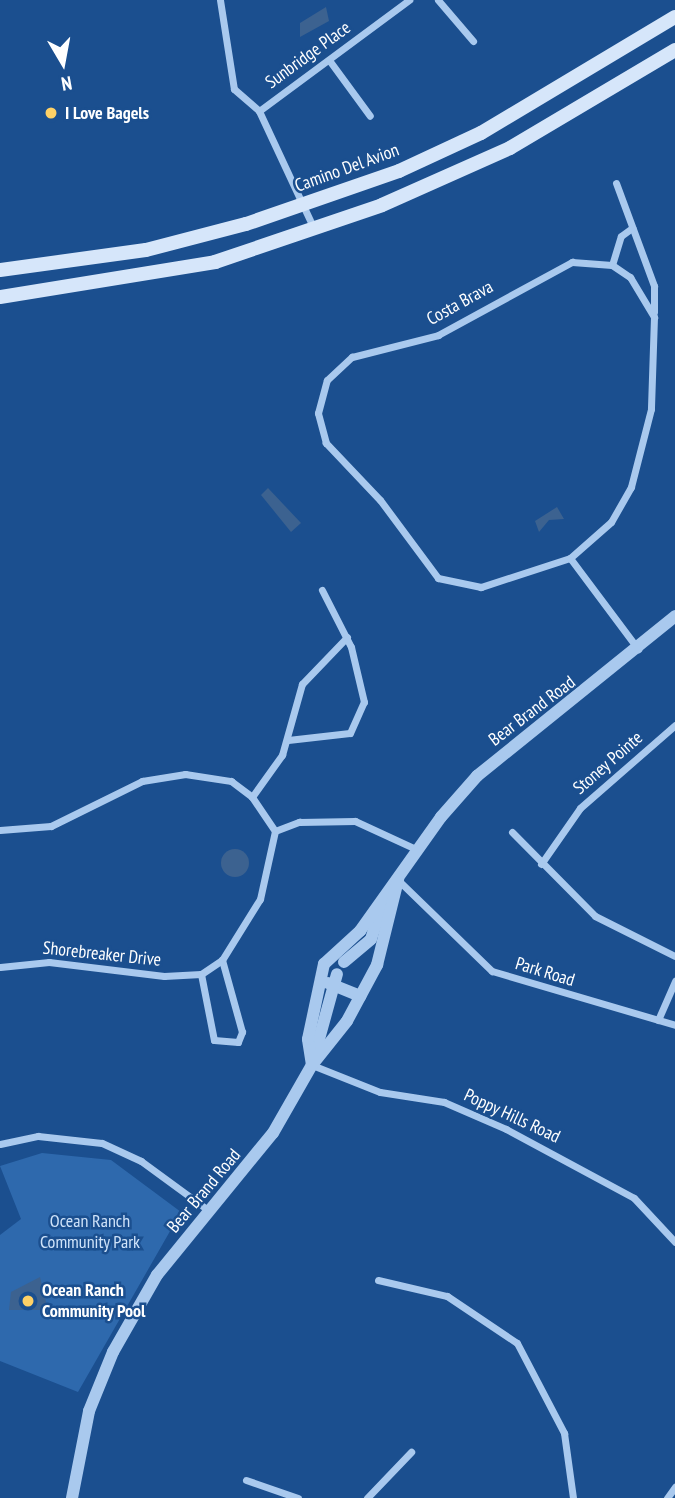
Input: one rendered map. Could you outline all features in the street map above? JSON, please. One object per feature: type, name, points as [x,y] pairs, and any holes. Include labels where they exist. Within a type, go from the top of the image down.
[{"type":"main road","name":"Camino Del Avion","points":[[0,270],[146,250],[305,204],[481,134],[675,18]]},
{"type":"main road","points":[[0,297],[215,262],[314,230],[510,148],[675,50]]},
{"type":"street","points":[[220,0],[234,89],[259,111],[305,204],[314,230]]},
{"type":"street","name":"Sunbridge Place","points":[[259,111],[409,0]]},
{"type":"street","points":[[438,0],[473,41]]},
{"type":"street","points":[[329,60],[370,116]]},
{"type":"street","points":[[616,183],[654,286],[654,317]]},
{"type":"street","points":[[612,265],[621,236],[632,228]]},
{"type":"street","name":"Costa Brava","points":[[572,262],[612,265],[644,291],[654,317],[656,360],[646,447],[611,522],[570,558],[481,587],[438,578],[380,500],[332,454],[318,413],[327,380],[352,357],[439,335],[572,262]]},
{"type":"street","points":[[570,558],[638,649]]},
{"type":"street","points":[[288,740],[350,733],[365,696],[347,637],[322,590]]},
{"type":"street","name":"Bear Brand Road","points":[[312,1065],[308,1039],[328,958],[382,904],[418,850],[477,776],[675,617]]},
{"type":"street","points":[[252,797],[288,740],[302,684],[347,637]]},
{"type":"street","name":"Stoney Pointe","points":[[541,864],[580,808],[675,725]]},
{"type":"street","points":[[0,830],[51,825],[164,775],[231,781],[252,797],[275,831],[260,899],[222,960],[201,974],[215,1040],[238,1042],[242,1032],[222,960]]},
{"type":"street","points":[[275,831],[299,822],[355,821],[418,850]]},
{"type":"street","points":[[512,832],[595,916],[675,956]]},
{"type":"street","name":"Bear Brand Road","points":[[72,1498],[89,1411],[113,1352],[157,1275],[273,1133],[312,1065],[330,1047],[361,996],[377,965],[398,880]]},
{"type":"street","name":"Park Road","points":[[398,880],[492,971],[675,1025]]},
{"type":"street","points":[[344,962],[371,939],[382,904]]},
{"type":"street","name":"Shorebreaker Drive","points":[[0,967],[49,962],[164,976],[201,974]]},
{"type":"street","points":[[312,1065],[336,980]]},
{"type":"street","points":[[321,981],[336,980],[361,996]]},
{"type":"street","points":[[658,1020],[675,981]]},
{"type":"street","name":"Poppy Hills Road","points":[[312,1065],[380,1092],[444,1102],[506,1129],[634,1198],[675,1242]]},
{"type":"street","points":[[0,1144],[38,1136],[102,1143],[141,1161],[208,1210]]},
{"type":"street","points":[[378,1280],[447,1296],[517,1343],[564,1433],[573,1498]]},
{"type":"street","points":[[367,1498],[411,1452]]},
{"type":"street","points":[[246,1480],[298,1498]]},
{"type":"street","points":[[667,1498],[675,1487]]},
{"type":"green space","name":"Ocean Ranch Community Park","points":[[42,1153],[111,1160],[181,1212],[78,1392],[0,1361],[0,1235],[21,1219],[0,1166]]},
{"type":"shaded area","points":[[326,7],[329,21],[300,37],[300,23]]},
{"type":"shaded area","points":[[268,488],[301,523],[291,532],[261,495]]},
{"type":"shaded area","points":[[557,507],[564,519],[549,520],[539,532],[535,521]]},
{"type":"shaded area","points":[[235,849],[245,853],[249,863],[245,873],[235,877],[225,873],[221,863],[225,853]]},
{"type":"shaded area","name":"Ocean Ranch Community Pool","points":[[40,1277],[48,1310],[9,1310],[11,1292]]},
{"type":"place","name":"I Love Bagels","points":[[51,113]]},
{"type":"place","name":"Ocean Ranch Community Pool","points":[[28,1301]]}]
